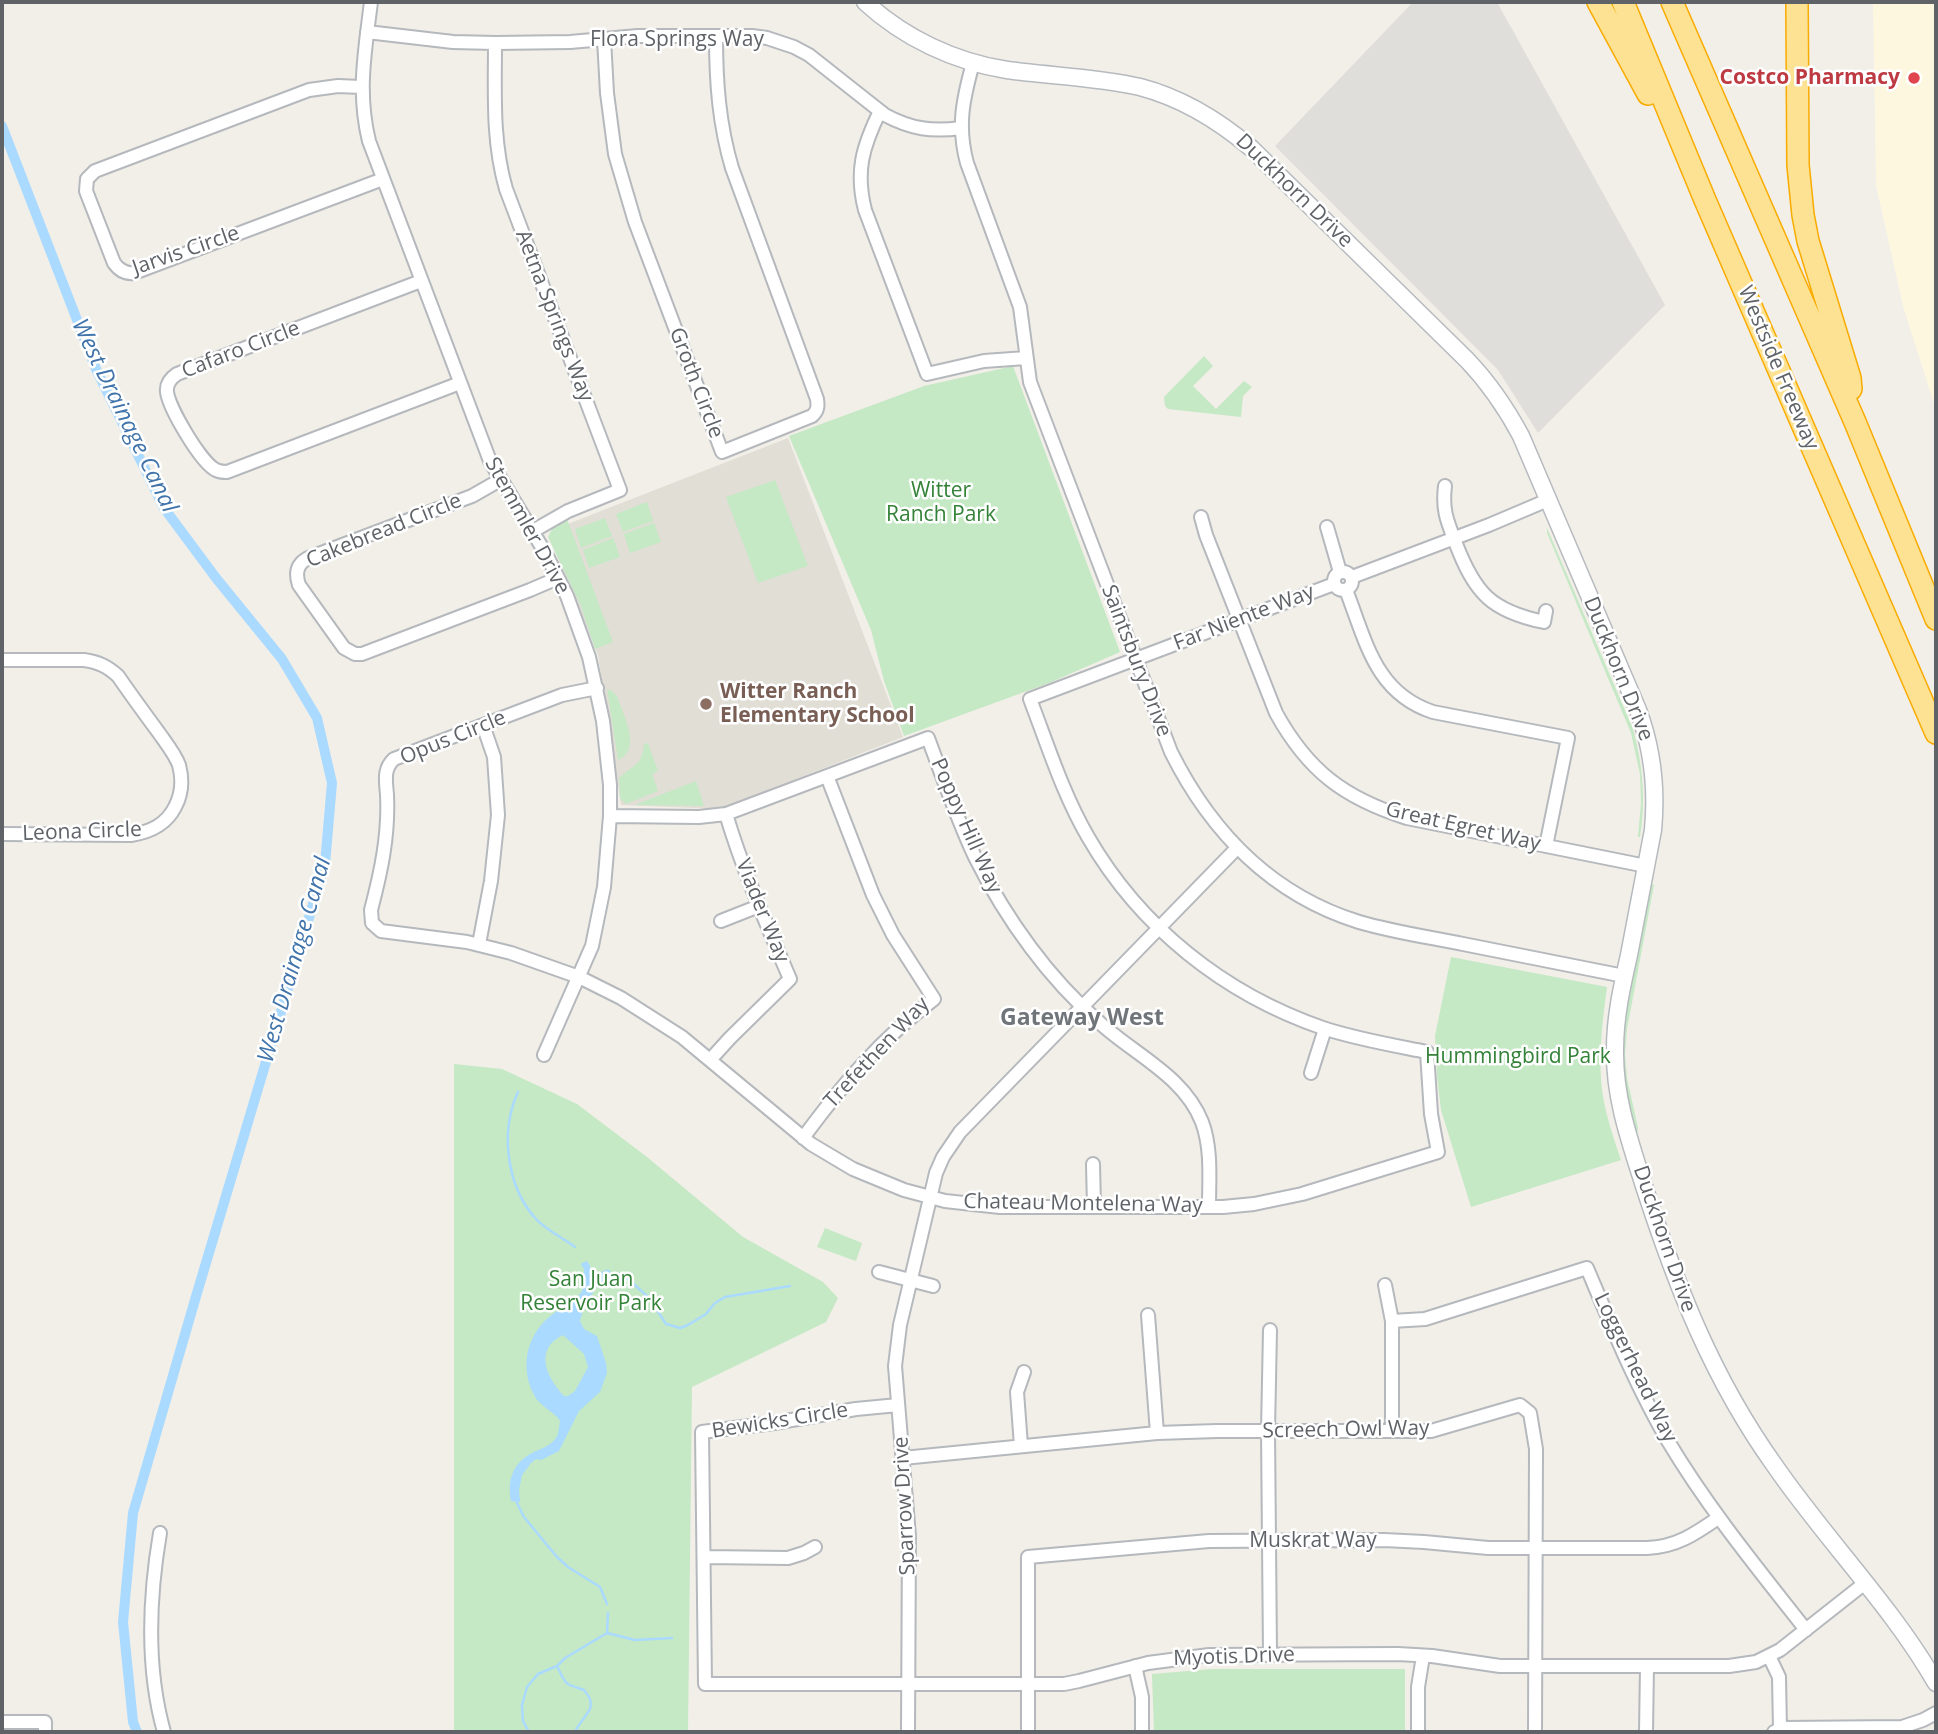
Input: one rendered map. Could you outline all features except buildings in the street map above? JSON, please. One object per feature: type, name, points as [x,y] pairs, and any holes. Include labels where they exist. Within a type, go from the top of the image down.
[{"type":"highway","points":[[1598,2],[1705,200]]},
{"type":"highway","name":"Westside Freeway","points":[[1623,2],[1705,200],[1936,733]]},
{"type":"highway","points":[[1672,2],[1855,422],[1936,619]]},
{"type":"highway","points":[[1797,2],[1798,165],[1803,215],[1808,241],[1850,378],[1855,422]]},
{"type":"street","name":"Stemmler Drive","points":[[371,2],[361,87],[365,124],[383,179],[490,461],[558,578],[580,631],[597,688],[607,748],[610,816],[604,887],[597,926],[592,946],[544,1055]]},
{"type":"street","name":"Duckhorn Drive","points":[[865,2],[909,35],[950,55],[973,63],[1006,69],[1142,88],[1187,105],[1236,135],[1492,388],[1512,420],[1548,500],[1638,710],[1651,752],[1656,804],[1616,1020],[1615,1048],[1618,1094],[1624,1122],[1663,1246],[1682,1296],[1719,1375],[1755,1436],[1795,1494],[1904,1633],[1936,1683]]},
{"type":"street","name":"Flora Springs Way","points":[[367,32],[453,42],[495,43],[570,42],[638,36],[767,38],[809,55],[880,111],[899,122],[940,131],[961,128]]},
{"type":"street","name":"Groth Circle","points":[[604,39],[610,124],[623,184],[722,452],[807,418],[814,414],[818,404],[732,169],[719,112],[716,36]]},
{"type":"street","name":"Aetna Springs Way","points":[[495,43],[495,129],[506,189],[620,490],[568,511],[533,531]]},
{"type":"street","name":"Saintsbury Drive","points":[[973,63],[964,98],[961,128],[967,163],[1020,307],[1030,382],[1171,752],[1185,781],[1203,808],[1237,848],[1262,870],[1284,886],[1357,921],[1624,976]]},
{"type":"street","name":"Jarvis Circle","points":[[361,87],[322,87],[95,171],[87,179],[86,191],[114,262],[118,268],[134,273],[383,179]]},
{"type":"street","points":[[880,111],[863,152],[860,167],[861,195],[926,374],[984,361],[1026,358]]},
{"type":"street","name":"Cafaro Circle","points":[[421,281],[177,374],[170,380],[167,393],[179,421],[194,445],[214,469],[226,472],[460,383]]},
{"type":"street","name":"Cakebread Circle","points":[[500,480],[471,496],[308,558],[298,567],[296,574],[299,585],[344,648],[355,654],[362,654],[558,578]]},
{"type":"street","points":[[1445,486],[1442,505],[1476,586],[1495,604],[1519,616],[1544,622],[1546,611]]},
{"type":"street","name":"Far Niente Way","points":[[1438,1152],[1431,1114],[1427,1052],[1325,1029],[1282,1012],[1234,987],[1186,953],[1120,886],[1088,837],[1062,784],[1030,699],[1454,539],[1548,500]]},
{"type":"street","name":"Great Egret Way","points":[[1202,517],[1206,535],[1263,683],[1282,724],[1305,757],[1328,779],[1379,810],[1646,866]]},
{"type":"street","points":[[1327,527],[1343,581],[1376,666],[1400,695],[1433,712],[1568,738],[1546,846]]},
{"type":"street","name":"Leona Circle","points":[[2,660],[84,660],[110,669],[118,676],[173,752],[182,779],[181,792],[174,810],[159,825],[142,833],[2,834]]},
{"type":"street","name":"Opus Circle","points":[[579,977],[479,944],[431,936],[387,933],[376,928],[370,918],[385,845],[387,767],[394,759],[573,692],[597,688]]},
{"type":"street","points":[[479,944],[491,881],[498,815],[494,757],[483,725]]},
{"type":"street","name":"Poppy Hill Way","points":[[610,816],[699,817],[726,814],[928,738],[960,823],[992,889],[1033,951],[1083,1006],[1128,1047],[1180,1086],[1191,1100],[1203,1123],[1209,1153],[1209,1207]]},
{"type":"street","name":"Trefethen Way","points":[[803,1138],[876,1048],[909,1017],[934,999],[893,935],[873,895],[827,776]]},
{"type":"street","name":"Viader Way","points":[[710,1060],[790,979],[759,906],[726,814]]},
{"type":"street","name":"Sparrow Drive","points":[[908,1732],[909,1536],[895,1366],[897,1346],[936,1173],[950,1144],[960,1132],[1237,848]]},
{"type":"street","points":[[721,921],[759,906]]},
{"type":"street","name":"Chateau Montelena Way","points":[[579,977],[652,1016],[682,1037],[803,1138],[831,1157],[864,1174],[930,1198],[1000,1207],[1209,1207],[1254,1204],[1302,1195],[1438,1152]]},
{"type":"street","points":[[1311,1073],[1325,1029]]},
{"type":"street","points":[[1093,1164],[1094,1207]]},
{"type":"street","name":"Loggerhead Way","points":[[1392,1321],[1425,1318],[1587,1268],[1627,1361],[1669,1442],[1718,1518],[1806,1630]]},
{"type":"street","points":[[879,1272],[933,1286]]},
{"type":"street","points":[[1385,1285],[1392,1321],[1392,1431]]},
{"type":"street","points":[[1148,1315],[1157,1433]]},
{"type":"street","points":[[1270,1330],[1270,1654]]},
{"type":"street","points":[[1021,1446],[1017,1392],[1024,1371]]},
{"type":"street","name":"Bewicks Circle","points":[[704,1558],[702,1432],[898,1405]]},
{"type":"street","name":"Screech Owl Way","points":[[903,1458],[1157,1433],[1431,1431],[1520,1405],[1530,1413],[1536,1449],[1535,1732]]},
{"type":"street","name":"Muskrat Way","points":[[1028,1684],[1028,1557],[1209,1541],[1384,1540],[1488,1548],[1658,1548],[1685,1540],[1718,1518]]},
{"type":"street","points":[[160,1533],[155,1565],[151,1659],[164,1732]]},
{"type":"street","points":[[704,1558],[788,1558],[815,1547]]},
{"type":"street","name":"Myotis Drive","points":[[704,1558],[705,1684],[1064,1684],[1135,1666],[1209,1655],[1423,1656],[1500,1666],[1535,1667],[1745,1665],[1769,1657],[1865,1583]]},
{"type":"street","points":[[1418,1732],[1418,1687],[1423,1656]]},
{"type":"street","points":[[1769,1657],[1779,1677],[1777,1731],[1902,1727],[1936,1713]]},
{"type":"street","points":[[1135,1666],[1142,1697],[1142,1732]]},
{"type":"street","points":[[1647,1666],[1647,1732]]},
{"type":"street","points":[[1028,1684],[1028,1732]]},
{"type":"street","points":[[2,1722],[45,1722],[46,1732]]},
{"type":"shaded area","points":[[1413,2],[1497,2],[1665,305],[1538,433],[1498,370],[1275,146]]},
{"type":"shaded area","points":[[1873,2],[1936,2],[1936,410],[1903,306],[1876,185]]},
{"type":"shaded area","points":[[788,438],[903,737],[720,809],[621,805],[598,655],[550,539],[560,527]]},
{"type":"green space","points":[[1204,356],[1213,366],[1193,386],[1216,409],[1244,381],[1252,387],[1243,396],[1241,417],[1168,409],[1165,406],[1164,397]]},
{"type":"green space","name":"Witter Ranch Park","points":[[1013,366],[1120,652],[1049,683],[904,736],[884,681],[871,630],[789,436],[924,386]]},
{"type":"green space","points":[[775,480],[808,566],[758,583],[726,497]]},
{"type":"green space","points":[[647,502],[653,521],[623,532],[616,514]]},
{"type":"green space","points":[[605,518],[612,536],[581,548],[575,529]]},
{"type":"green space","points":[[567,519],[613,642],[595,649],[581,606],[548,537],[552,529]]},
{"type":"green space","points":[[654,523],[661,542],[630,553],[624,534]]},
{"type":"green space","points":[[1547,528],[1633,729],[1642,783],[1640,837],[1640,774],[1631,733]]},
{"type":"green space","points":[[613,538],[620,557],[589,568],[583,550]]},
{"type":"green space","points":[[607,689],[617,696],[629,731],[629,748],[618,760]]},
{"type":"green space","points":[[648,743],[658,771],[652,774],[658,791],[626,804],[620,798],[619,778],[636,765],[644,744]]},
{"type":"green space","points":[[696,781],[704,806],[637,805],[637,804]]},
{"type":"green space","points":[[1651,884],[1654,885],[1627,1029],[1625,1054],[1637,1135],[1626,1089],[1623,1033]]},
{"type":"green space","name":"Hummingbird Park","points":[[1451,957],[1607,987],[1601,1044],[1602,1088],[1621,1160],[1471,1207],[1441,1110],[1437,1076],[1435,1036]]},
{"type":"green space","name":"San Juan Reservoir Park","points":[[454,1064],[502,1069],[577,1104],[647,1157],[743,1237],[823,1282],[838,1298],[826,1322],[692,1387],[688,1732],[454,1732]]},
{"type":"green space","points":[[825,1228],[862,1243],[856,1261],[817,1247]]},
{"type":"green space","points":[[1212,1669],[1405,1669],[1405,1732],[1154,1732],[1152,1674]]},
{"type":"water","points":[[587,1261],[590,1276],[594,1277],[608,1269],[611,1272],[610,1277],[598,1285],[584,1306],[580,1321],[584,1329],[597,1336],[607,1373],[600,1392],[579,1411],[559,1451],[531,1463],[522,1475],[520,1502],[511,1501],[511,1479],[516,1467],[525,1457],[556,1438],[560,1421],[534,1395],[527,1373],[528,1351],[544,1322],[582,1291],[582,1263]],"holes":[[[563,1335],[584,1354],[588,1367],[575,1391],[564,1396],[548,1372],[548,1348]]]},
{"type":"waterway","name":"West Drainage Canal","points":[[2,126],[96,369],[164,508],[216,578],[282,659],[317,718],[332,783],[325,864],[133,1513],[123,1622],[133,1722],[137,1732]]},
{"type":"waterway","points":[[518,1092],[509,1124],[512,1175],[526,1206],[536,1219],[575,1247]]},
{"type":"waterway","points":[[625,1276],[649,1298],[666,1324],[680,1328],[706,1314],[715,1303],[725,1297],[790,1286]]},
{"type":"waterway","points":[[516,1501],[524,1517],[557,1557],[600,1587],[607,1604]]},
{"type":"waterway","points":[[607,1633],[608,1613]]},
{"type":"waterway","points":[[529,1732],[523,1721],[522,1705],[527,1687],[538,1674],[557,1666],[565,1658],[607,1633],[635,1640],[672,1638]]},
{"type":"waterway","points":[[557,1666],[566,1683],[584,1690],[591,1702],[575,1732]]},
{"type":"place","name":"Costco Pharmacy","points":[[1914,78]]},
{"type":"place","name":"Witter Ranch Elementary School","points":[[706,704]]},
{"type":"district","name":"Gateway West","points":[[1082,1018]]}]
